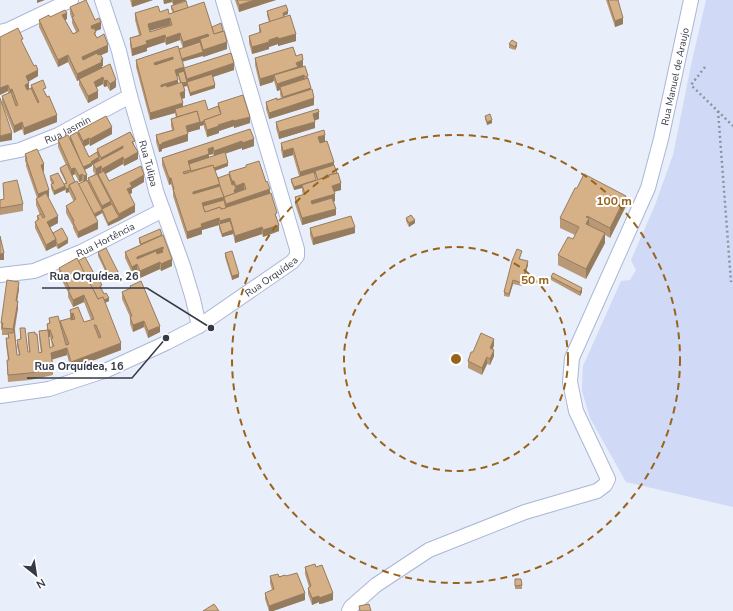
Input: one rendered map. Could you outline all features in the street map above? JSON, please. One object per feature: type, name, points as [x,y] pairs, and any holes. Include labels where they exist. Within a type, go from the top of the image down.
[{"type":"street","points":[[0,32],[8,30],[71,0]]},
{"type":"street","name":"Rua Tulipa","points":[[102,0],[119,51],[156,191],[183,266],[199,326]]},
{"type":"street","name":"Rua Orquídea","points":[[0,396],[49,389],[107,370],[166,343],[199,326],[292,262],[297,256],[298,249],[223,0]]},
{"type":"street","name":"Rua Manuel de Araujo","points":[[349,611],[351,607],[376,585],[429,550],[525,512],[597,491],[605,485],[608,479],[576,411],[570,382],[572,358],[648,188],[658,152],[691,0]]},
{"type":"street","name":"Rua Jasmin","points":[[0,154],[20,150],[58,135],[130,96]]},
{"type":"street","name":"Rua Hortência","points":[[0,275],[34,271],[81,252],[163,210]]},
{"type":"path","points":[[706,67],[691,85],[733,126]]},
{"type":"path","points":[[718,111],[732,282]]},
{"type":"shaded area","points":[[706,0],[733,0],[733,507],[626,482],[590,418],[582,391],[583,366],[621,281],[630,280],[636,270],[631,260],[655,205],[673,155]]},
{"type":"building","points":[[86,0],[95,20],[99,18],[101,22],[91,26],[92,29],[94,28],[96,32],[94,33],[97,38],[104,34],[108,45],[82,57],[83,60],[97,53],[98,55],[100,54],[103,59],[101,60],[102,62],[77,74],[68,55],[58,60],[39,20],[65,10],[67,13],[62,15],[73,34],[79,31],[72,17],[74,16],[70,7]]},
{"type":"building","points":[[237,0],[255,0],[239,5]]},
{"type":"building","points":[[608,0],[618,0],[623,18],[615,21]]},
{"type":"building","points":[[186,1],[188,8],[174,12],[171,6]]},
{"type":"building","points":[[204,2],[214,34],[224,31],[227,42],[203,50],[200,39],[209,36],[208,34],[183,42],[180,33],[166,38],[165,35],[146,41],[147,44],[132,49],[130,38],[141,35],[135,13],[158,6],[160,12],[168,9],[169,14]],"holes":[[[170,18],[172,25],[150,32],[148,24]]]},
{"type":"building","points":[[286,5],[288,11],[283,13],[284,17],[270,22],[267,11]]},
{"type":"building","points":[[290,15],[296,34],[278,39],[278,37],[269,40],[269,42],[252,47],[249,36],[261,32],[259,25]]},
{"type":"building","points":[[221,23],[223,31],[214,34],[212,27]]},
{"type":"building","points":[[18,28],[23,39],[21,40],[34,66],[36,65],[38,70],[26,76],[29,83],[25,85],[27,90],[31,88],[38,103],[39,102],[31,85],[43,80],[46,88],[43,89],[47,97],[49,96],[57,115],[24,128],[22,122],[14,126],[2,96],[11,92],[16,106],[18,105],[12,89],[10,90],[8,85],[0,88],[0,37]]},
{"type":"building","points":[[512,40],[517,43],[515,47],[509,44]]},
{"type":"building","points":[[200,42],[203,52],[181,59],[179,49]]},
{"type":"building","points":[[178,46],[184,67],[175,70],[178,80],[161,85],[161,87],[166,85],[167,87],[182,82],[185,91],[180,93],[183,103],[150,113],[136,60]],"holes":[[[173,57],[173,59],[155,65],[154,63]]]},
{"type":"building","points":[[293,47],[296,56],[302,54],[303,60],[296,63],[298,67],[260,79],[255,58]]},
{"type":"building","points":[[231,53],[234,63],[187,79],[184,68]]},
{"type":"building","points":[[110,64],[116,80],[110,84],[107,80],[104,81],[103,77],[94,82],[98,91],[88,96],[79,79]]},
{"type":"building","points":[[305,66],[308,76],[305,77],[304,75],[277,84],[274,75]]},
{"type":"building","points":[[184,71],[187,82],[181,83],[178,73]]},
{"type":"building","points":[[212,74],[215,85],[190,93],[187,82]]},
{"type":"building","points":[[308,78],[311,88],[283,97],[280,87]]},
{"type":"building","points":[[312,89],[314,98],[269,113],[266,102]]},
{"type":"building","points":[[243,95],[250,117],[234,120],[207,130],[204,120],[221,114],[218,103]]},
{"type":"building","points":[[0,98],[12,133],[0,136]]},
{"type":"building","points":[[205,100],[208,110],[218,106],[221,114],[199,123],[197,111],[177,117],[175,109]]},
{"type":"building","points":[[318,109],[319,112],[313,114],[315,122],[279,132],[276,122]]},
{"type":"building","points":[[197,111],[200,122],[186,126],[188,134],[159,145],[156,135],[174,130],[171,119]]},
{"type":"building","points":[[490,114],[492,120],[487,122],[485,116]]},
{"type":"building","points":[[106,116],[112,127],[90,139],[89,138],[83,141],[78,131]]},
{"type":"building","points":[[250,129],[254,139],[242,143],[242,141],[214,151],[213,147],[208,149],[209,154],[188,161],[191,170],[183,172],[184,174],[213,165],[220,184],[193,192],[193,194],[220,186],[224,197],[202,203],[205,212],[220,207],[221,209],[271,193],[277,213],[275,214],[279,225],[263,230],[262,227],[235,236],[230,218],[220,221],[219,218],[201,224],[202,227],[187,232],[173,189],[171,178],[169,178],[162,158]]},
{"type":"building","points":[[324,130],[325,135],[318,137],[320,143],[327,141],[334,162],[300,172],[293,148],[283,151],[281,143]]},
{"type":"building","points":[[77,132],[89,157],[97,152],[99,157],[91,162],[92,163],[83,167],[70,136]]},
{"type":"building","points":[[130,132],[135,141],[132,142],[138,152],[124,160],[123,157],[102,169],[101,166],[96,169],[93,164],[123,148],[123,146],[101,158],[97,149]]},
{"type":"building","points":[[68,135],[87,175],[84,176],[82,174],[79,176],[75,168],[71,169],[58,140]]},
{"type":"building","points":[[37,149],[44,164],[41,165],[49,190],[38,194],[25,154]]},
{"type":"building","points":[[225,152],[228,163],[214,168],[213,165],[191,171],[189,164]]},
{"type":"building","points":[[259,161],[270,189],[226,204],[224,197],[246,189],[244,183],[236,186],[234,181],[232,181],[229,172]]},
{"type":"building","points":[[67,164],[75,182],[69,185],[69,188],[66,189],[64,184],[67,183],[60,168]]},
{"type":"building","points":[[334,165],[337,173],[318,180],[315,171]]},
{"type":"building","points":[[141,166],[144,175],[130,183],[132,187],[127,189],[135,205],[119,214],[98,174],[104,171],[109,181]]},
{"type":"building","points":[[314,172],[316,180],[294,187],[291,179]]},
{"type":"building","points":[[58,173],[65,186],[54,191],[51,184],[54,183],[50,176]]},
{"type":"building","points":[[338,173],[341,183],[332,186],[335,194],[311,201],[312,204],[332,198],[336,209],[302,218],[295,197],[305,194],[302,185]]},
{"type":"building","points":[[97,174],[111,201],[102,206],[88,178]]},
{"type":"building","points":[[229,174],[232,185],[234,184],[236,189],[234,190],[235,193],[224,197],[218,178]]},
{"type":"building","points":[[584,174],[626,196],[610,228],[587,216],[586,217],[589,218],[586,224],[605,233],[586,269],[558,255],[568,237],[573,239],[579,227],[560,218]]},
{"type":"building","points":[[17,180],[23,204],[0,208],[0,200],[4,199],[3,183]]},
{"type":"building","points":[[87,180],[102,209],[94,214],[78,184]]},
{"type":"building","points":[[77,181],[98,222],[78,232],[66,206],[76,199],[69,185]]},
{"type":"building","points":[[46,193],[58,216],[47,222],[56,239],[46,245],[35,222],[39,219],[37,216],[41,214],[43,218],[45,217],[36,199]]},
{"type":"building","points":[[224,200],[226,208],[221,209],[220,207],[205,212],[203,206]]},
{"type":"building","points":[[112,204],[119,217],[108,223],[102,209]]},
{"type":"building","points":[[411,215],[415,220],[409,223],[406,218]]},
{"type":"building","points":[[351,216],[355,227],[313,238],[310,228]]},
{"type":"building","points":[[230,221],[233,230],[222,234],[219,224]]},
{"type":"building","points":[[62,228],[68,239],[58,245],[53,233]]},
{"type":"building","points":[[160,229],[162,235],[141,244],[139,238]]},
{"type":"building","points":[[163,235],[172,259],[161,264],[160,262],[140,271],[137,264],[132,267],[125,252]],"holes":[[[163,247],[164,248],[162,249],[163,252],[157,254],[156,251],[137,259],[137,257]]]},
{"type":"building","points":[[0,236],[4,253],[0,254]]},
{"type":"building","points":[[106,248],[118,272],[109,276],[98,252]]},
{"type":"building","points":[[517,249],[522,251],[519,259],[528,261],[522,283],[513,280],[509,294],[504,292],[512,261]]},
{"type":"building","points":[[232,251],[239,274],[232,276],[225,253]]},
{"type":"building","points":[[85,257],[102,285],[100,286],[104,294],[106,293],[109,298],[104,300],[103,297],[98,299],[78,261]]},
{"type":"building","points":[[77,258],[98,299],[103,297],[121,343],[71,362],[67,348],[51,353],[53,368],[30,373],[8,375],[7,360],[9,360],[6,338],[9,338],[8,333],[13,333],[14,329],[17,355],[20,355],[17,340],[21,339],[20,328],[25,328],[28,352],[30,352],[28,333],[35,332],[35,334],[37,334],[39,353],[42,352],[39,331],[48,330],[47,324],[50,323],[49,318],[58,316],[66,345],[69,344],[60,321],[71,318],[71,320],[75,319],[70,310],[78,307],[84,322],[94,319],[84,295],[73,300],[68,290],[70,289],[59,268]],"holes":[[[94,325],[96,325],[101,337],[99,338]],[[48,330],[50,330],[53,338],[51,339],[54,346],[50,348]]]},
{"type":"building","points":[[553,273],[582,288],[580,292],[551,277]]},
{"type":"building","points":[[7,280],[19,282],[16,301],[18,301],[13,329],[2,328],[3,323],[1,323]]},
{"type":"building","points":[[141,281],[160,326],[148,331],[144,321],[133,325],[130,317],[132,316],[122,292]]},
{"type":"building","points":[[481,333],[494,339],[490,348],[494,350],[490,359],[487,357],[482,368],[468,361]]},
{"type":"building","points":[[315,564],[316,567],[322,565],[333,593],[319,598],[319,596],[312,598],[308,588],[311,586],[305,567]]},
{"type":"building","points":[[297,573],[305,593],[269,606],[265,593],[274,589],[270,576],[278,574],[279,577]]},
{"type":"building","points":[[515,579],[521,579],[522,585],[515,586]]},
{"type":"building","points":[[214,604],[219,611],[203,611]]},
{"type":"building","points":[[369,604],[371,611],[360,611],[359,606]]},
{"type":"place","name":"Rua Orquídea, 26","points":[[211,328]]},
{"type":"place","name":"Rua Orquídea, 16","points":[[166,338]]}]
